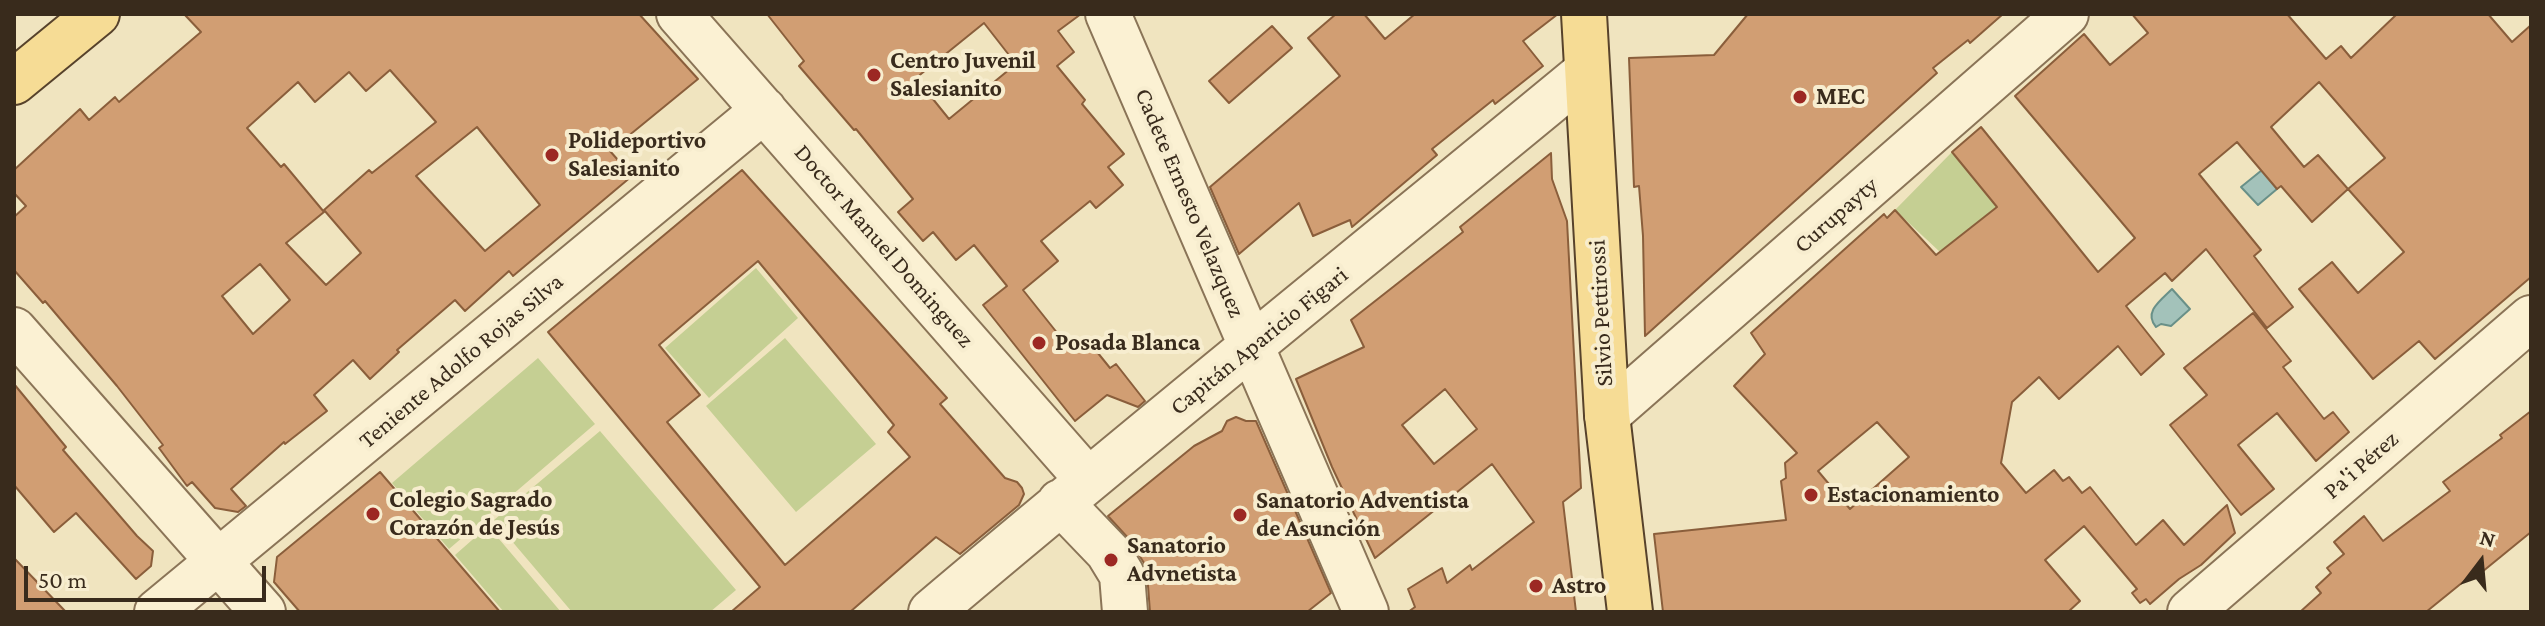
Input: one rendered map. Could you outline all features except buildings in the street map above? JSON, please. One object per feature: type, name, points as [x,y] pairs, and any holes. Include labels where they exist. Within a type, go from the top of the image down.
[{"type":"main road","points":[[14,82],[97,14]]},
{"type":"main road","name":"Silvio Pettirossi","points":[[1584,14],[1607,415],[1630,612]]},
{"type":"street","name":"Doctor Manuel Dominguez","points":[[679,14],[764,110],[1074,491],[1122,575],[1125,612]]},
{"type":"street","name":"Cadete Ernesto Velazquez","points":[[1108,14],[1366,612]]},
{"type":"street","name":"Curupayty","points":[[1607,415],[2066,14]]},
{"type":"street","name":"Capitán Aparicio Figari","points":[[931,612],[1587,71]]},
{"type":"street","name":"Teniente Adolfo Rojas Silva","points":[[157,612],[764,110]]},
{"type":"street","name":"Pa'i Pérez","points":[[2190,612],[2531,318]]},
{"type":"street","points":[[14,330],[263,612]]},
{"type":"green space","points":[[1952,152],[2026,243],[1940,252],[1895,210]]},
{"type":"green space","points":[[756,268],[798,318],[709,398],[665,348]]},
{"type":"green space","points":[[785,338],[876,444],[796,512],[706,406]]},
{"type":"green space","points":[[538,358],[595,424],[449,549],[392,483]]},
{"type":"green space","points":[[600,431],[736,590],[710,612],[572,612],[494,520]]},
{"type":"green space","points":[[488,526],[561,612],[504,612],[455,555]]},
{"type":"water","points":[[2262,170],[2277,189],[2258,205],[2241,187]]},
{"type":"water","points":[[2172,289],[2190,309],[2171,326],[2161,324],[2156,327],[2152,311]]},
{"type":"place","name":"Centro Juvenil Salesianito","points":[[874,75]]},
{"type":"place","name":"MEC","points":[[1800,97]]},
{"type":"place","name":"Polideportivo Salesianito","points":[[552,155]]},
{"type":"place","name":"Posada Blanca","points":[[1039,343]]},
{"type":"place","name":"Estacionamiento","points":[[1811,495]]},
{"type":"place","name":"Colegio Sagrado Corazón de Jesús","points":[[373,514]]},
{"type":"place","name":"Sanatorio Adventista de Asunción","points":[[1240,515]]},
{"type":"place","name":"Sanatorio Advnetista","points":[[1111,560]]},
{"type":"place","name":"Astro","points":[[1536,586]]}]
